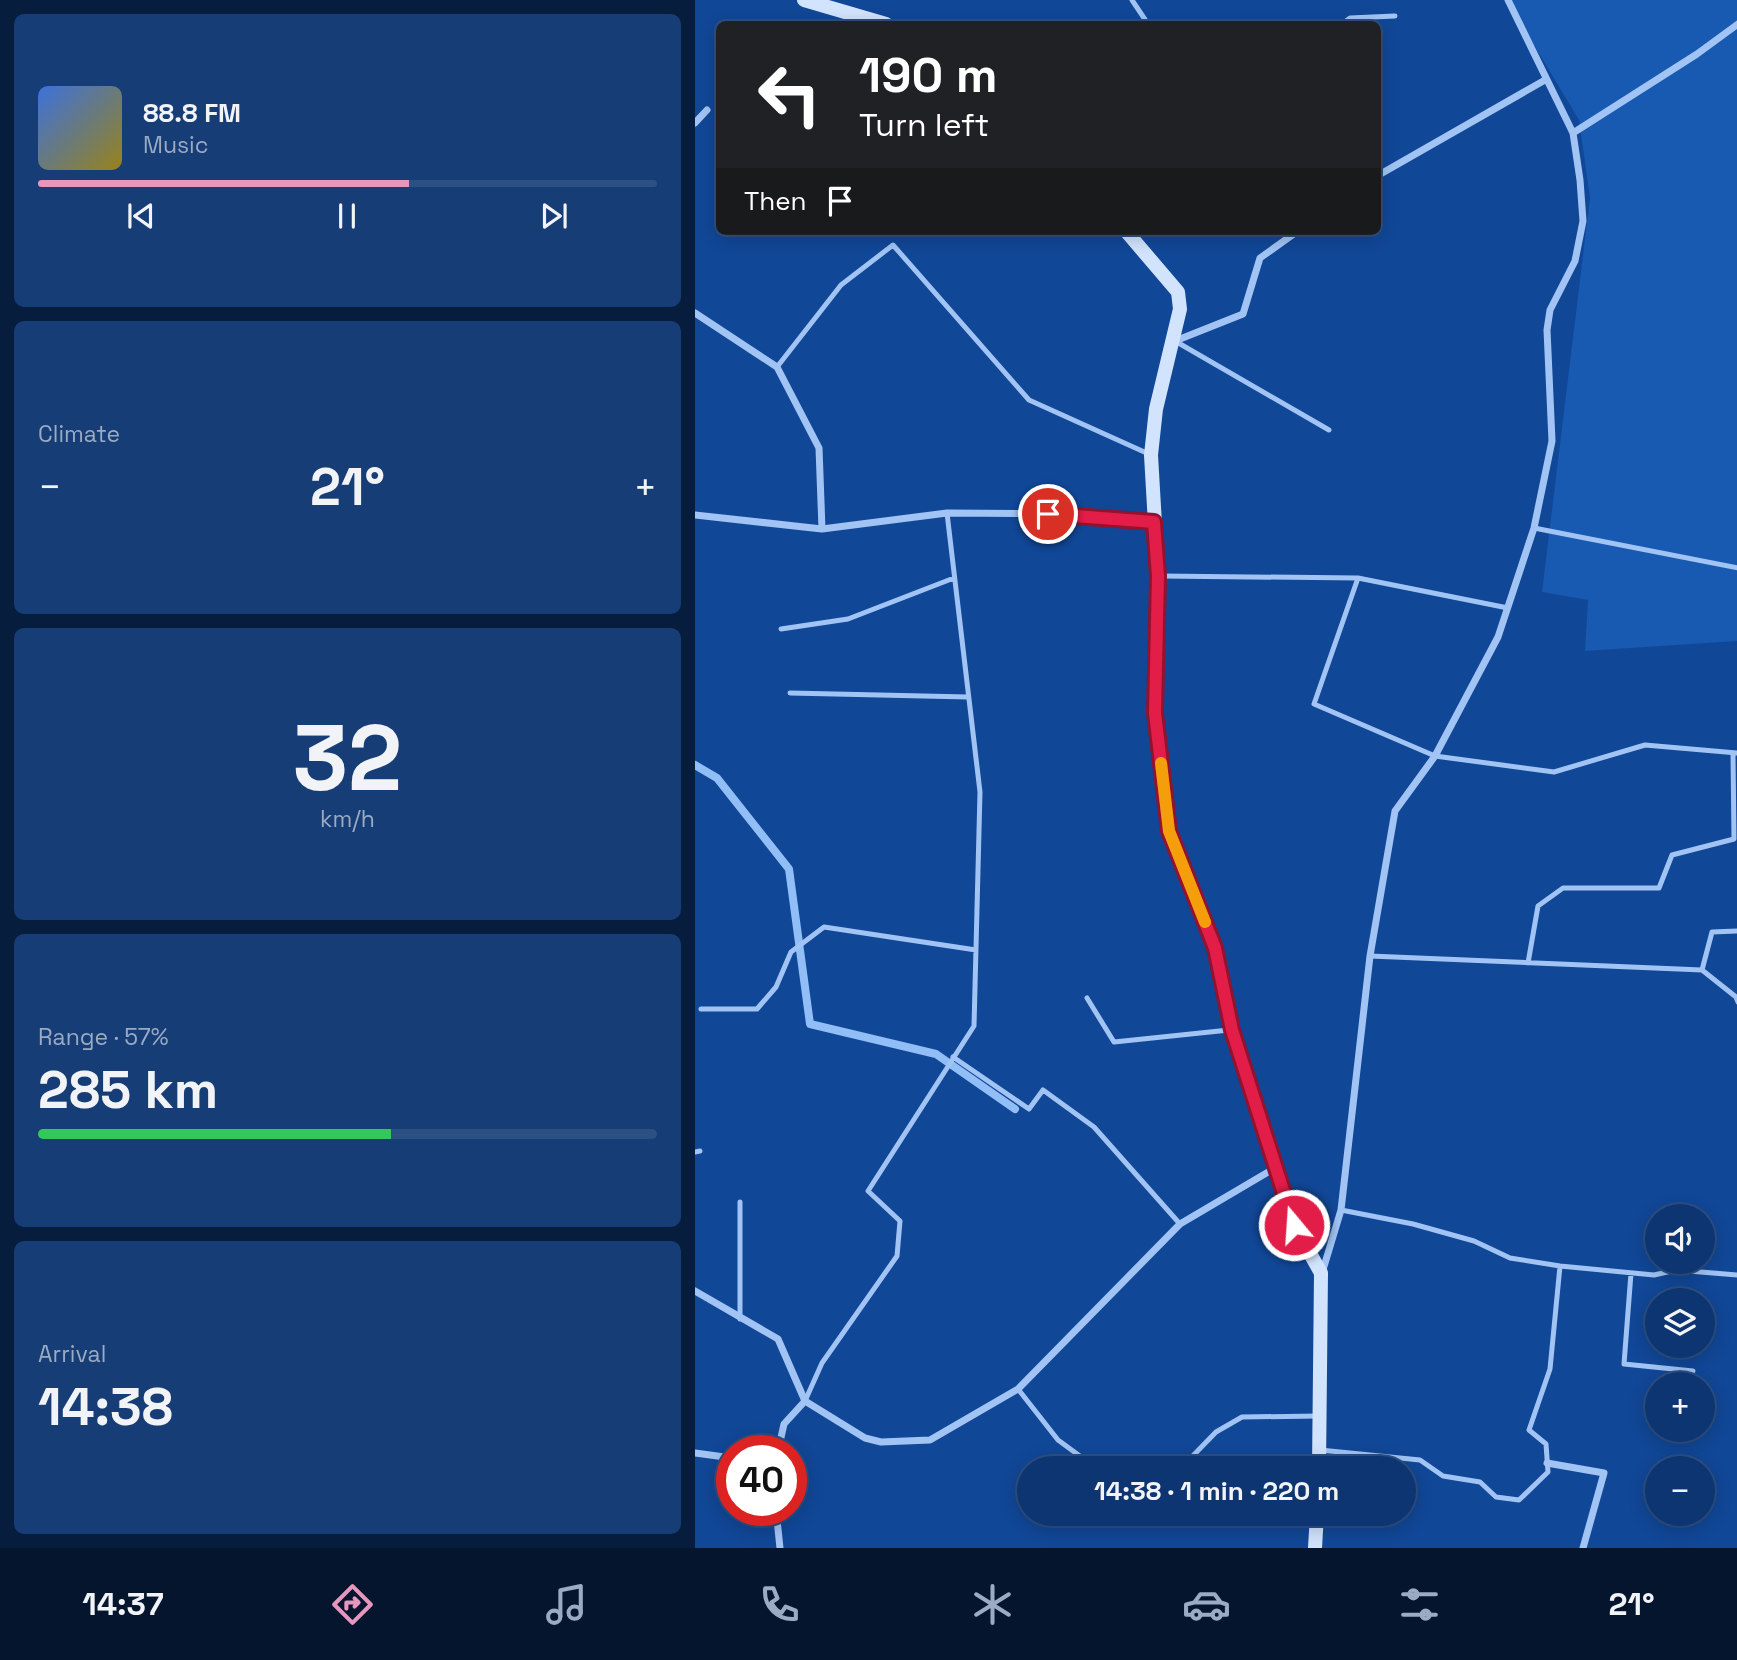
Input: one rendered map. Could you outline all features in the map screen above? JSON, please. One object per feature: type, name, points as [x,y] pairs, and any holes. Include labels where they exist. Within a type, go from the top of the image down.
[{"type":"street","points":[[804,0],[876,21]]},
{"type":"street","points":[[1320,1456],[1321,1273],[1341,1210],[1370,956],[1395,811],[1435,756],[1498,637],[1534,528],[1552,441],[1547,330],[1550,310],[1575,261],[1583,221],[1573,133],[1508,0]]},
{"type":"street","points":[[1573,133],[1697,54],[1737,24]]},
{"type":"street","points":[[1381,174],[1545,79]]},
{"type":"street","points":[[695,123],[707,110]]},
{"type":"street","points":[[1129,235],[1177,292],[1180,309],[1175,341],[1156,409],[1151,455],[1158,576],[1155,713],[1169,831],[1215,948],[1232,1030],[1294,1225],[1321,1273]]},
{"type":"street","points":[[1175,341],[1243,314],[1260,258],[1292,235]]},
{"type":"street","points":[[695,313],[777,367],[819,448],[822,528]]},
{"type":"street","points":[[695,515],[822,528],[947,513],[1073,514],[1154,522]]},
{"type":"street","points":[[695,1291],[778,1339],[805,1401],[865,1438],[881,1442],[930,1440],[1018,1389],[1180,1224],[1275,1168]]},
{"type":"street","points":[[782,1435],[784,1424],[805,1401]]},
{"type":"street","points":[[695,1452],[716,1455]]},
{"type":"street","points":[[1547,1462],[1604,1473],[1583,1548]]},
{"type":"street","points":[[778,1526],[780,1548]]},
{"type":"street","points":[[1315,1548],[1316,1526]]},
{"type":"lane","points":[[1133,0],[1146,21]]},
{"type":"lane","points":[[1346,21],[1351,18],[1395,16]]},
{"type":"lane","points":[[777,367],[841,285],[893,245],[1029,400],[1151,455]]},
{"type":"lane","points":[[1175,341],[1329,430]]},
{"type":"lane","points":[[805,1401],[822,1363],[897,1256],[900,1221],[868,1191],[974,1026],[980,792],[947,513]]},
{"type":"lane","points":[[1534,528],[1737,568]]},
{"type":"lane","points":[[1158,576],[1358,578],[1508,608]]},
{"type":"lane","points":[[781,629],[848,619],[954,578]]},
{"type":"lane","points":[[1358,578],[1314,704],[1435,756],[1554,772],[1645,745],[1735,753],[1734,839],[1672,855],[1659,888],[1563,888],[1538,906],[1528,963]]},
{"type":"lane","points":[[789,693],[968,697]]},
{"type":"lane","points":[[701,1009],[757,1009],[776,986],[791,952],[824,927],[976,950]]},
{"type":"lane","points":[[1702,970],[1712,932],[1737,932]]},
{"type":"lane","points":[[1370,956],[1702,970],[1736,997],[1737,1002]]},
{"type":"lane","points":[[1087,998],[1114,1042],[1232,1030]]},
{"type":"lane","points":[[953,1057],[1029,1109],[1043,1090],[1073,1112],[1093,1128],[1180,1224]]},
{"type":"lane","points":[[740,1202],[740,1319]]},
{"type":"lane","points":[[1341,1210],[1413,1224],[1474,1241],[1510,1258],[1654,1275],[1676,1270],[1737,1276]]},
{"type":"lane","points":[[1320,1450],[1420,1460],[1443,1476],[1480,1482],[1496,1497],[1519,1500],[1548,1472],[1546,1444],[1529,1430],[1550,1370],[1560,1266]]},
{"type":"lane","points":[[1631,1273],[1624,1364],[1693,1371]]},
{"type":"lane","points":[[1018,1389],[1058,1440],[1088,1462],[1183,1466],[1216,1432],[1242,1417],[1320,1416]]},
{"type":"shaded area","points":[[1507,0],[1737,0],[1737,641],[1585,651],[1588,600],[1542,592],[1590,198],[1579,120]]},
{"type":"waterway","points":[[695,765],[717,778],[789,869],[810,1024],[936,1054],[1015,1109]]},
{"type":"slow traffic","points":[[1161,763],[1169,831],[1205,922]]},
{"type":"route","points":[[1048,514],[1154,522],[1158,576],[1155,713],[1169,831],[1215,948],[1232,1030],[1294,1225]]}]
